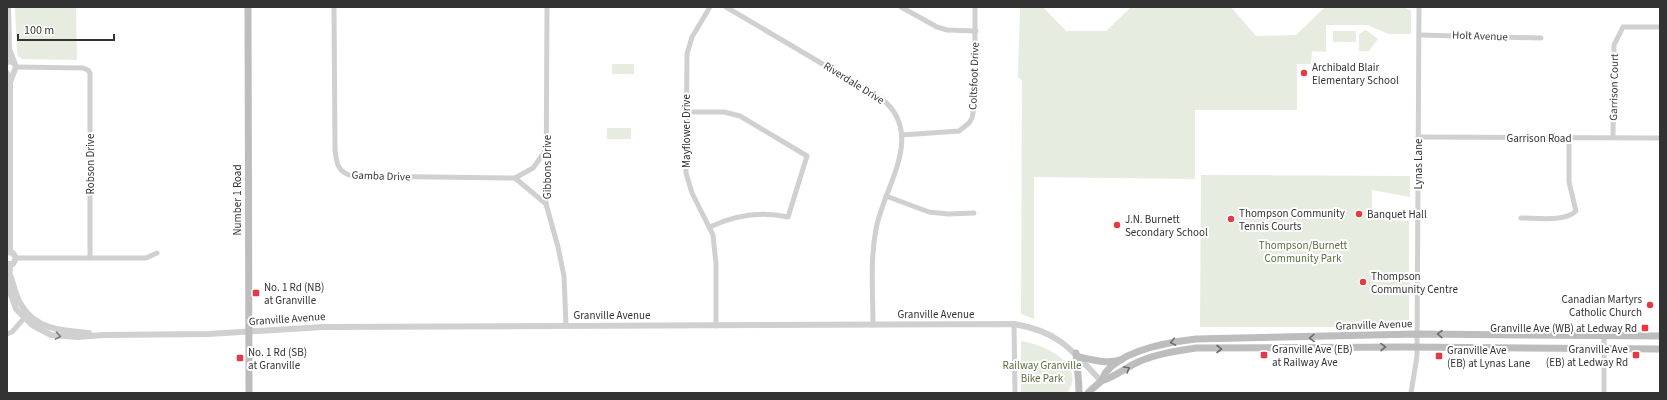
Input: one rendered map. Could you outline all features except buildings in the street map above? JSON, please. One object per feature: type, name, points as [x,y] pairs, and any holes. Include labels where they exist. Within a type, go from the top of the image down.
[{"type":"main road","name":"Number 1 Road","points":[[248,7],[249,393]]},
{"type":"main road","name":"Granville Avenue","points":[[1101,381],[1106,371],[1123,360],[1151,347],[1171,342],[1196,339],[1417,334],[1660,336]]},
{"type":"main road","name":"Granville Avenue","points":[[1101,381],[1111,378],[1138,362],[1173,351],[1196,348],[1417,347],[1660,349]]},
{"type":"main road","points":[[1079,393],[1077,355],[1099,362],[1114,362],[1123,360]]},
{"type":"main road","points":[[1088,393],[1101,381]]},
{"type":"street","points":[[7,56],[8,7]]},
{"type":"street","name":"Gamba Drive","points":[[334,7],[334,149],[340,171],[346,175],[515,178],[533,168],[543,156],[547,147]]},
{"type":"street","name":"Gibbons Drive","points":[[546,7],[546,204],[563,270],[566,325]]},
{"type":"street","name":"Mayflower Drive","points":[[710,7],[692,38],[687,54],[686,173],[692,193],[710,227],[716,252],[716,326]]},
{"type":"street","name":"Riverdale Drive","points":[[726,7],[882,99],[899,120],[902,135],[902,152],[876,229],[873,249],[873,325]]},
{"type":"street","points":[[902,7],[937,27],[947,30],[976,31]]},
{"type":"street","name":"Coltsfoot Drive","points":[[902,135],[955,132],[959,131],[969,123],[974,112],[975,101],[975,7]]},
{"type":"street","name":"Lynas Lane","points":[[1411,393],[1417,347],[1419,7]]},
{"type":"street","name":"Garrison Court","points":[[1613,137],[1614,45],[1623,27],[1660,27]]},
{"type":"street","name":"Holt Avenue","points":[[1419,35],[1541,38]]},
{"type":"street","points":[[8,48],[11,69]]},
{"type":"street","points":[[7,62],[11,61],[8,252],[13,253],[16,258]]},
{"type":"street","name":"Robson Drive","points":[[11,69],[83,68],[88,70],[90,73],[90,258]]},
{"type":"street","points":[[686,112],[724,112],[740,116],[807,156],[788,217],[753,214],[734,218],[710,227]]},
{"type":"street","name":"Garrison Road","points":[[1418,138],[1660,138]]},
{"type":"street","points":[[1521,218],[1562,218],[1572,215],[1576,211],[1569,182],[1569,138]]},
{"type":"street","points":[[515,178],[546,204]]},
{"type":"street","points":[[886,196],[929,212],[948,214],[974,213]]},
{"type":"street","points":[[7,334],[12,332],[26,316],[16,309],[9,289],[10,274],[8,264],[15,261],[16,258],[146,258],[157,253]]},
{"type":"street","name":"Granville Avenue","points":[[26,316],[46,326],[68,331],[103,335],[209,334],[323,327],[1014,324],[1038,329],[1051,334],[1077,355],[1101,381]]},
{"type":"street","points":[[1014,324],[1015,393]]},
{"type":"street","points":[[1604,336],[1604,393]]},
{"type":"green space","points":[[15,7],[76,7],[77,60],[22,59],[18,56]]},
{"type":"green space","points":[[1020,7],[1043,7],[1066,31],[1106,31],[1131,7],[1231,7],[1256,36],[1296,35],[1325,7],[1404,7],[1411,11],[1411,34],[1389,34],[1367,25],[1326,25],[1326,52],[1312,51],[1311,64],[1297,64],[1297,110],[1195,110],[1195,179],[1034,177],[1034,319],[1021,314],[1022,81],[1018,77]]},
{"type":"green space","points":[[1366,30],[1378,39],[1369,51],[1359,51],[1359,34]]},
{"type":"green space","points":[[1333,31],[1356,31],[1356,42],[1333,42]]},
{"type":"green space","points":[[612,64],[634,64],[634,74],[612,74]]},
{"type":"green space","points":[[607,128],[631,128],[631,139],[607,139]]},
{"type":"green space","name":"Thompson/Burnett Community Park","points":[[1201,175],[1410,176],[1410,197],[1372,190],[1372,219],[1409,221],[1409,327],[1200,327]]},
{"type":"green space","name":"Railway Granville Bike Park","points":[[1021,341],[1041,346],[1051,351],[1068,365],[1072,373],[1072,383],[1067,393],[1021,393]]},
{"type":"place","name":"Archibald Blair Elementary School","points":[[1304,73]]},
{"type":"place","name":"Banquet Hall","points":[[1359,214]]},
{"type":"place","name":"Thompson Community Tennis Courts","points":[[1231,219]]},
{"type":"place","name":"J.N. Burnett Secondary School","points":[[1117,225]]},
{"type":"place","name":"Thompson Community Centre","points":[[1363,282]]},
{"type":"place","name":"No. 1 Rd (NB) at Granville","points":[[256,293]]},
{"type":"place","name":"Canadian Martyrs Catholic Church","points":[[1650,305]]},
{"type":"place","name":"Granville Ave (WB) at Ledway Rd","points":[[1645,328]]},
{"type":"place","name":"Granville Ave (EB) at Railway Ave","points":[[1264,355]]},
{"type":"place","name":"Granville Ave (EB) at Ledway Rd","points":[[1636,355]]},
{"type":"place","name":"Granville Ave (EB) at Lynas Lane","points":[[1439,356]]},
{"type":"place","name":"No. 1 Rd (SB) at Granville","points":[[240,358]]}]
